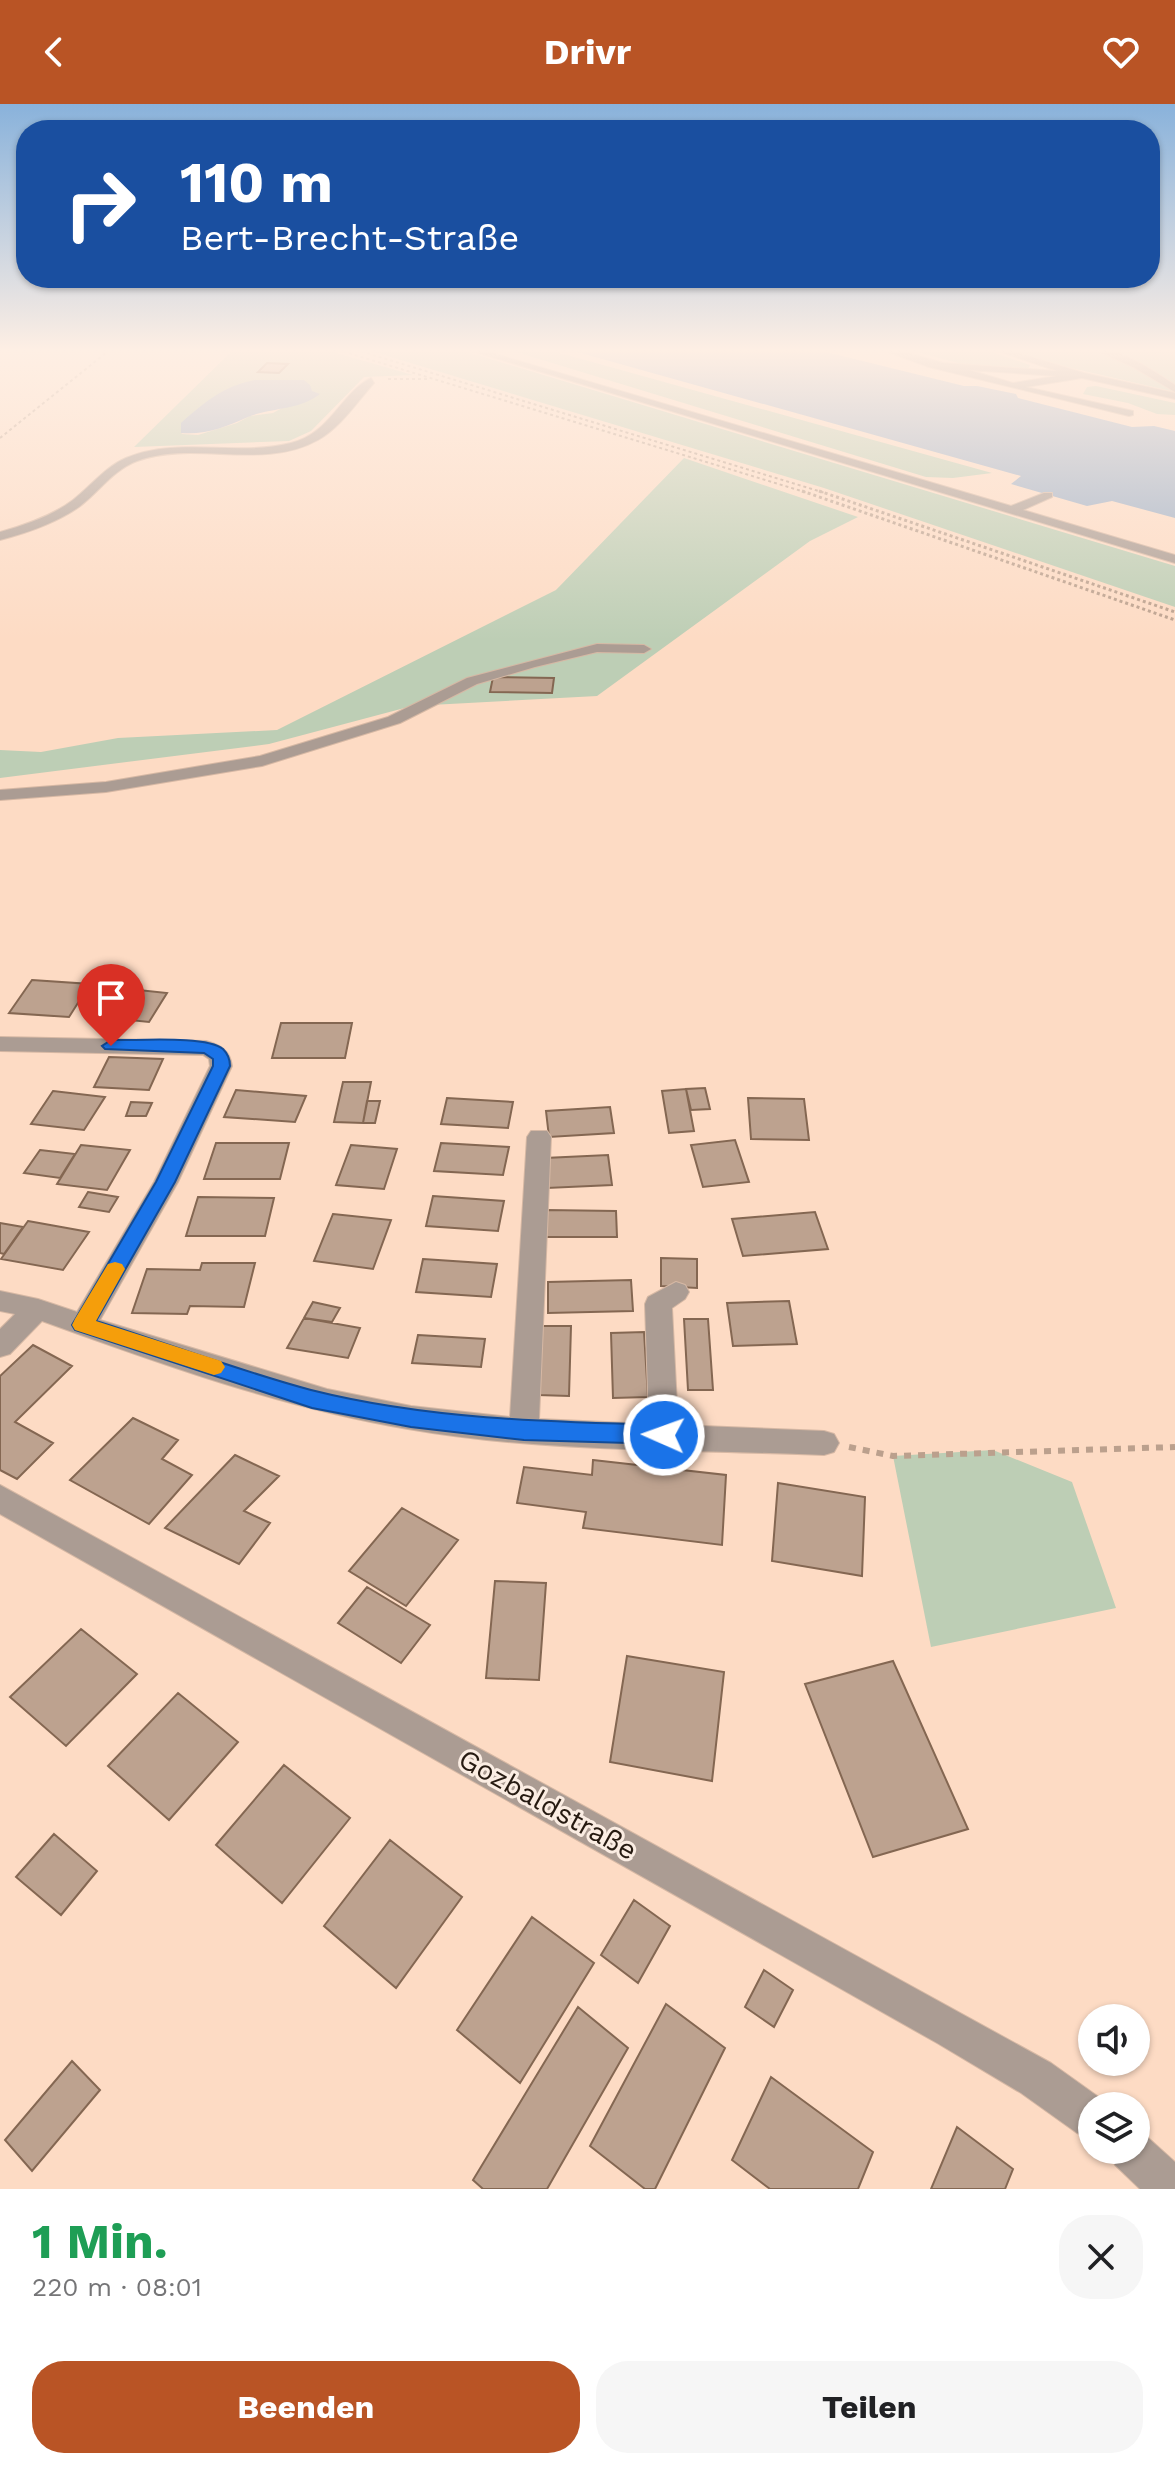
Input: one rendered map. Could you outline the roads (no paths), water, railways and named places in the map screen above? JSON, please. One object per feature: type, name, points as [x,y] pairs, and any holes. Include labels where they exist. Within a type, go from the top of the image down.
[{"type":"street","points":[[0,536],[73,505],[115,468],[146,454],[289,445]]},
{"type":"street","points":[[795,445],[1175,559]]},
{"type":"street","points":[[1013,510],[1048,495]]},
{"type":"street","points":[[0,795],[106,787],[262,761],[394,720],[472,681],[531,663],[597,648],[644,649]]},
{"type":"street","points":[[0,1044],[206,1048],[221,1058],[221,1066],[166,1182],[83,1325]]},
{"type":"street","points":[[524,1430],[539,1137]]},
{"type":"street","points":[[664,1435],[658,1304],[676,1292]]},
{"type":"street","points":[[0,1301],[38,1309],[312,1399],[411,1418],[524,1430],[824,1443]]},
{"type":"street","points":[[0,1346],[38,1309]]},
{"type":"street","name":"Gozbaldstraße","points":[[0,1498],[951,2029],[1036,2078],[1078,2108]]},
{"type":"street","points":[[1145,2164],[1172,2189]]},
{"type":"water","points":[[911,445],[1175,445],[1175,518],[1112,501],[1087,506],[1011,484],[1021,476]]}]
